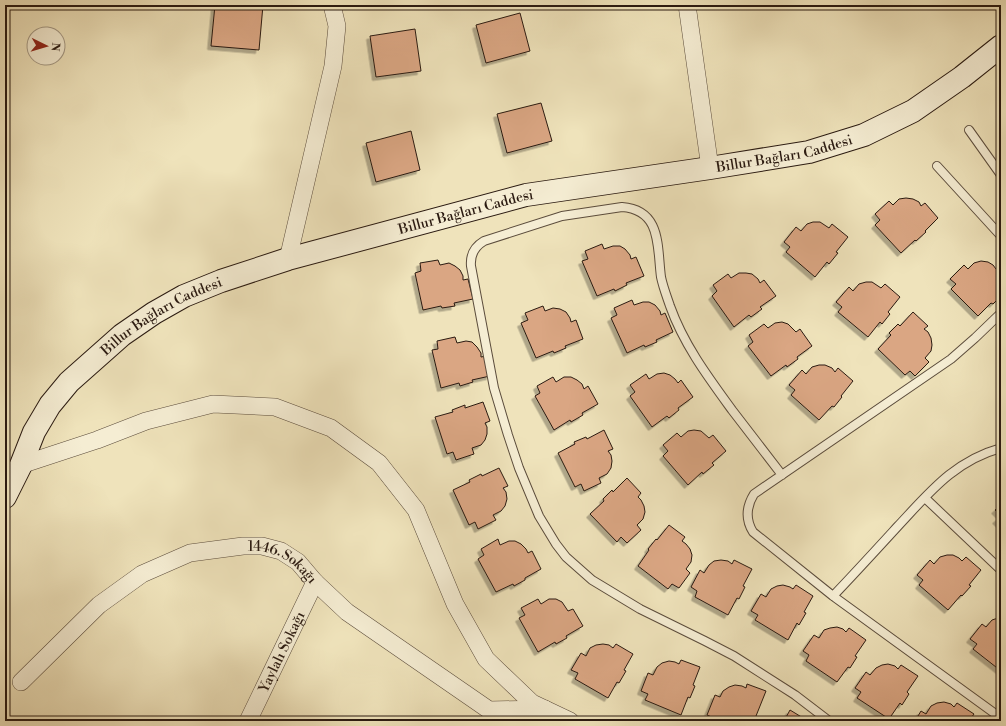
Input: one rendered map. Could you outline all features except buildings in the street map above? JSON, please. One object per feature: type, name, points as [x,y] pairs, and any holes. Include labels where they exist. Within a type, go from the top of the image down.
[{"type":"street","points":[[288,259],[333,66],[337,26],[332,5]]},
{"type":"street","points":[[687,5],[710,168]]},
{"type":"street","name":"Billur Bağları Caddesi","points":[[5,497],[21,465],[34,432],[50,405],[69,382],[122,335],[154,313],[184,296],[221,281],[288,259],[526,195],[809,152],[864,135],[913,111],[962,77],[1001,46]]},
{"type":"street","points":[[21,465],[97,440],[146,421],[213,404],[275,407],[331,428],[379,463],[416,510],[455,604],[486,659],[532,703],[570,721]]},
{"type":"street","name":"1446. Sokağı","points":[[21,682],[99,605],[142,574],[190,553],[243,546],[262,546],[281,552],[298,562],[315,582],[347,612],[489,710],[545,709]]},
{"type":"street","name":"Yaylalı Sokağı","points":[[248,721],[315,582]]},
{"type":"lane","points":[[969,130],[1001,175]]},
{"type":"lane","points":[[937,166],[1001,236]]},
{"type":"lane","points":[[782,475],[705,373],[680,331],[670,306],[662,279],[656,231],[652,222],[643,213],[631,207],[622,207],[562,216],[484,241],[478,244],[474,249],[471,266],[494,388],[519,468],[539,516],[556,544],[566,557],[592,580],[640,609],[705,640],[734,656],[795,695],[829,721]]},
{"type":"lane","points":[[1001,313],[951,359],[754,494],[748,506],[748,520],[753,532],[833,596],[1001,718]]},
{"type":"lane","points":[[833,596],[940,482],[962,465],[982,454],[1001,448]]},
{"type":"lane","points":[[924,498],[1001,570]]}]
